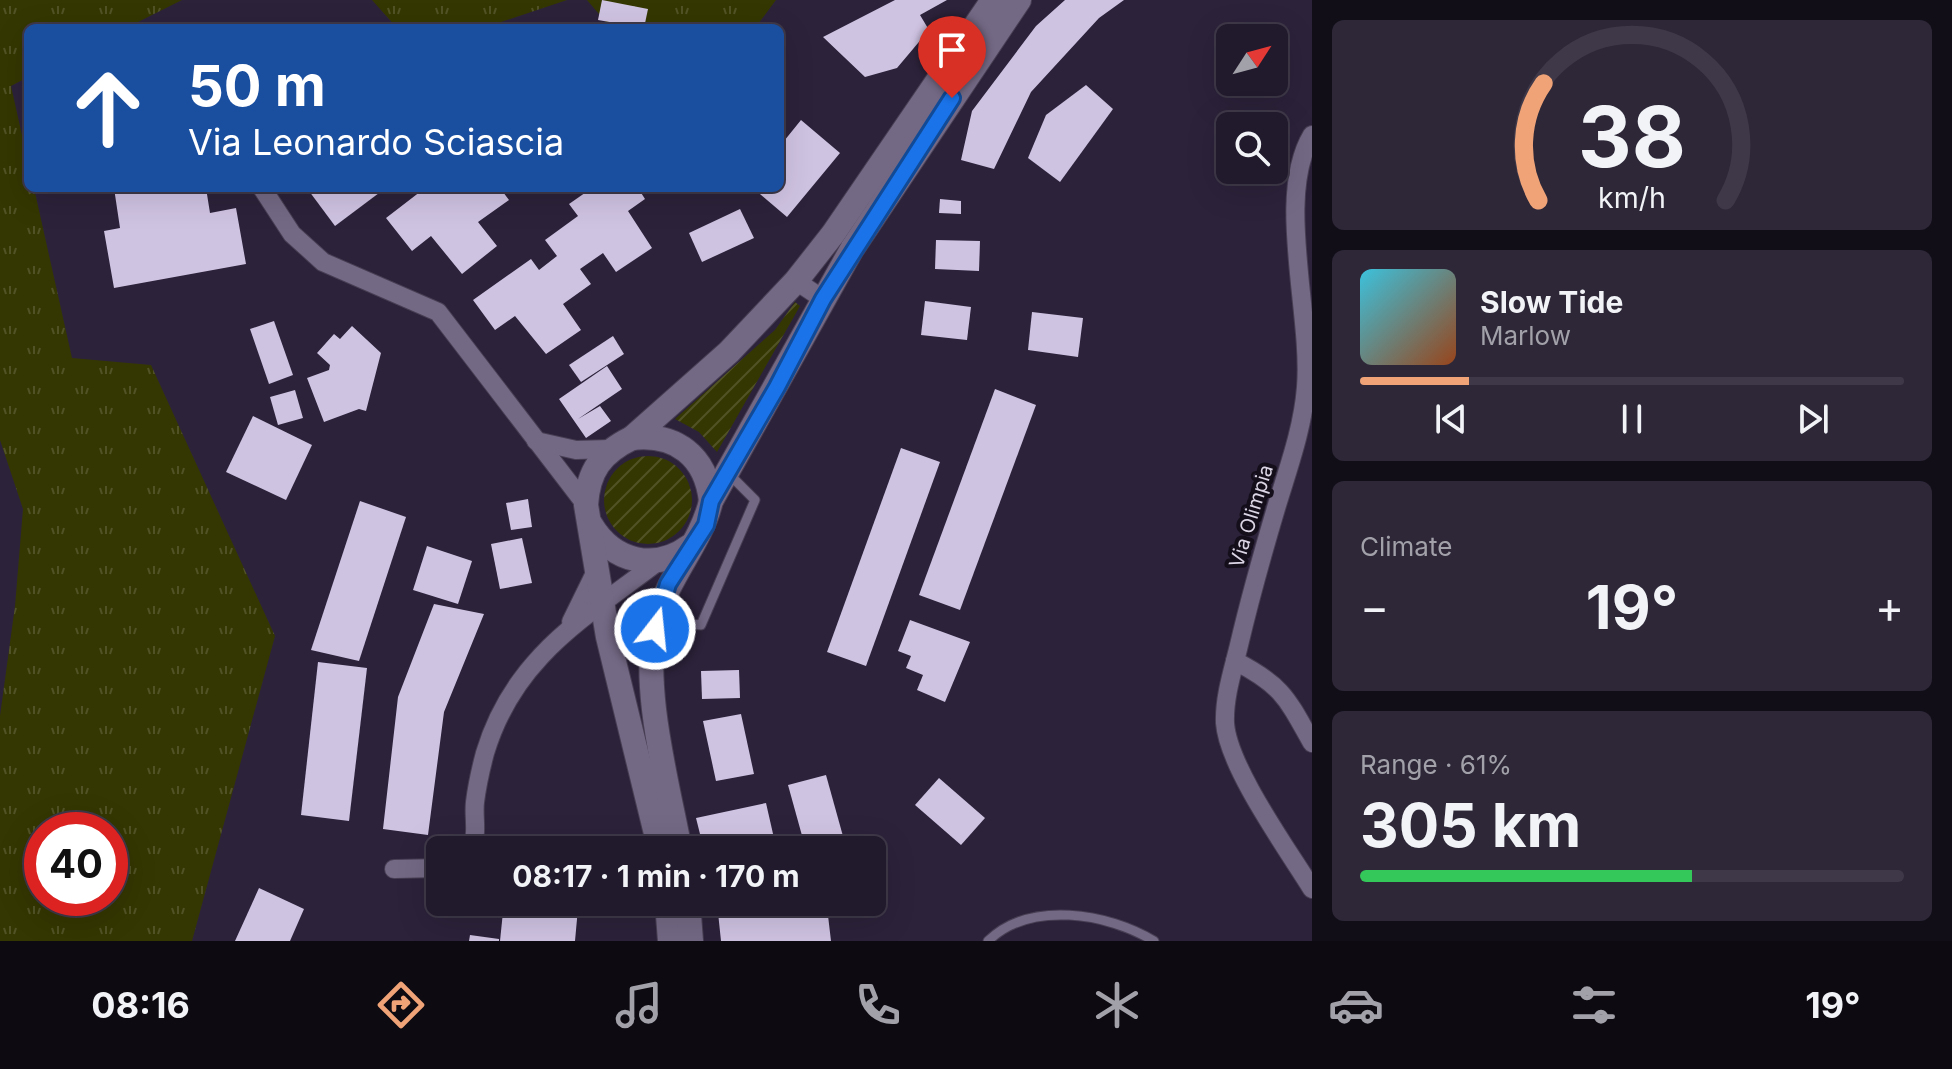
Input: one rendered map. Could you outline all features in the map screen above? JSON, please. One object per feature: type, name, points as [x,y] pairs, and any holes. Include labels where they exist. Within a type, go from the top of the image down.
[{"type":"street","points":[[657,836],[608,637],[596,571],[587,485],[594,467],[729,352],[796,281],[833,234],[993,0]]},
{"type":"street","points":[[678,836],[652,690],[655,625],[668,584],[706,525],[711,501],[823,299],[1019,0]]},
{"type":"street","name":"Via Olimpia","points":[[1312,135],[1299,170],[1295,205],[1306,313],[1306,389],[1297,440],[1252,588],[1235,661],[1225,725],[1248,782],[1312,889]]},
{"type":"street","points":[[265,192],[292,234],[323,262],[438,312],[467,345],[588,515],[605,544],[625,557],[660,560]]},
{"type":"street","points":[[796,281],[823,299]]},
{"type":"street","points":[[536,441],[576,450],[657,437],[680,445],[703,469],[711,501]]},
{"type":"street","points":[[475,836],[475,802],[486,752],[504,707],[528,666],[602,603],[660,560],[691,545]]},
{"type":"street","points":[[560,636],[577,613],[596,571]]},
{"type":"street","points":[[560,636],[581,631],[608,637]]},
{"type":"street","points":[[1235,661],[1268,677],[1284,693],[1312,743]]},
{"type":"street","points":[[394,869],[426,868]]},
{"type":"street","points":[[668,916],[670,941]]},
{"type":"street","points":[[689,916],[691,941]]},
{"type":"lane","points":[[655,625],[701,625],[755,500],[732,467]]},
{"type":"lane","points":[[988,941],[1013,923],[1047,915],[1125,926],[1154,941]]},
{"type":"green space","points":[[0,0],[182,0],[134,24],[24,24],[24,79],[11,86],[24,144],[24,192],[35,192],[72,358],[151,365],[275,636],[192,941],[0,941],[0,716],[15,606],[23,509],[0,440]]},
{"type":"green space","points":[[372,0],[567,0],[495,24],[393,24]]},
{"type":"green space","points":[[587,0],[776,0],[758,24],[608,24]]},
{"type":"green space","points":[[795,302],[800,306],[717,452],[699,432],[675,419],[775,330]]},
{"type":"green space","points":[[648,456],[673,463],[685,475],[692,500],[685,525],[673,537],[648,544],[623,537],[611,525],[604,500],[611,475],[623,463]]},
{"type":"building","points":[[602,0],[648,9],[645,24],[598,20]]},
{"type":"building","points":[[895,0],[947,0],[920,15],[929,30],[897,68],[865,77],[823,37]]},
{"type":"building","points":[[1065,0],[1124,0],[1099,18],[1031,92],[994,169],[961,160],[972,111],[1036,26]]},
{"type":"building","points":[[1086,85],[1113,109],[1060,182],[1028,158],[1046,115]]},
{"type":"building","points":[[801,120],[840,153],[787,217],[758,192],[784,192],[784,141]]},
{"type":"building","points":[[115,192],[207,192],[210,213],[236,208],[246,264],[114,288],[104,231],[120,228]]},
{"type":"building","points":[[310,192],[380,192],[335,226]]},
{"type":"building","points":[[420,192],[503,192],[509,200],[478,222],[497,246],[462,274],[431,236],[412,251],[386,218]]},
{"type":"building","points":[[586,192],[641,192],[645,199],[628,211],[652,248],[616,272],[603,253],[580,269],[591,284],[563,304],[581,330],[546,354],[515,316],[495,330],[473,300],[531,259],[539,270],[557,256],[545,240],[578,216],[569,204]]},
{"type":"building","points":[[940,199],[961,201],[961,214],[939,213]]},
{"type":"building","points":[[740,209],[754,238],[702,262],[689,233]]},
{"type":"building","points":[[936,240],[980,241],[979,271],[935,269]]},
{"type":"building","points":[[925,301],[971,307],[967,340],[921,335]]},
{"type":"building","points":[[1032,312],[1083,318],[1078,357],[1028,350]]},
{"type":"building","points":[[274,321],[293,375],[269,384],[250,329]]},
{"type":"building","points":[[352,326],[381,353],[366,411],[359,409],[324,422],[307,378],[329,370],[330,365],[317,353],[334,334],[340,339]]},
{"type":"building","points":[[613,336],[624,354],[581,382],[569,365]]},
{"type":"building","points":[[607,366],[622,389],[578,419],[600,406],[611,421],[586,438],[559,399]]},
{"type":"building","points":[[995,389],[1036,405],[960,610],[919,595]]},
{"type":"building","points":[[295,390],[303,418],[278,425],[270,397]]},
{"type":"building","points":[[253,416],[312,445],[286,500],[226,472]]},
{"type":"building","points":[[901,448],[940,462],[866,666],[827,652]]},
{"type":"building","points":[[528,499],[532,527],[511,530],[506,503]]},
{"type":"building","points":[[360,501],[406,517],[359,661],[311,650]]},
{"type":"building","points":[[522,538],[532,583],[500,589],[491,544]]},
{"type":"building","points":[[427,546],[472,561],[458,604],[413,590]]},
{"type":"building","points":[[434,604],[484,614],[444,712],[428,835],[383,829],[398,697]]},
{"type":"building","points":[[910,620],[970,642],[945,702],[917,690],[923,675],[906,668],[911,656],[898,651]]},
{"type":"building","points":[[318,662],[367,668],[349,821],[301,815]]},
{"type":"building","points":[[739,670],[740,698],[702,699],[701,671]]},
{"type":"building","points":[[741,714],[754,774],[716,781],[703,721]]},
{"type":"building","points":[[826,775],[843,836],[802,836],[788,785]]},
{"type":"building","points":[[939,778],[985,818],[961,845],[915,805]]},
{"type":"building","points":[[766,803],[774,836],[700,836],[696,818]]},
{"type":"building","points":[[259,888],[304,909],[290,941],[235,941]]},
{"type":"building","points":[[503,916],[577,916],[575,941],[500,941]]},
{"type":"building","points":[[718,916],[828,916],[831,941],[721,941]]},
{"type":"building","points":[[470,935],[499,939],[499,941],[469,941]]},
{"type":"route","points":[[655,629],[668,584],[706,525],[711,501],[777,387],[823,299],[852,249],[952,98]]}]
